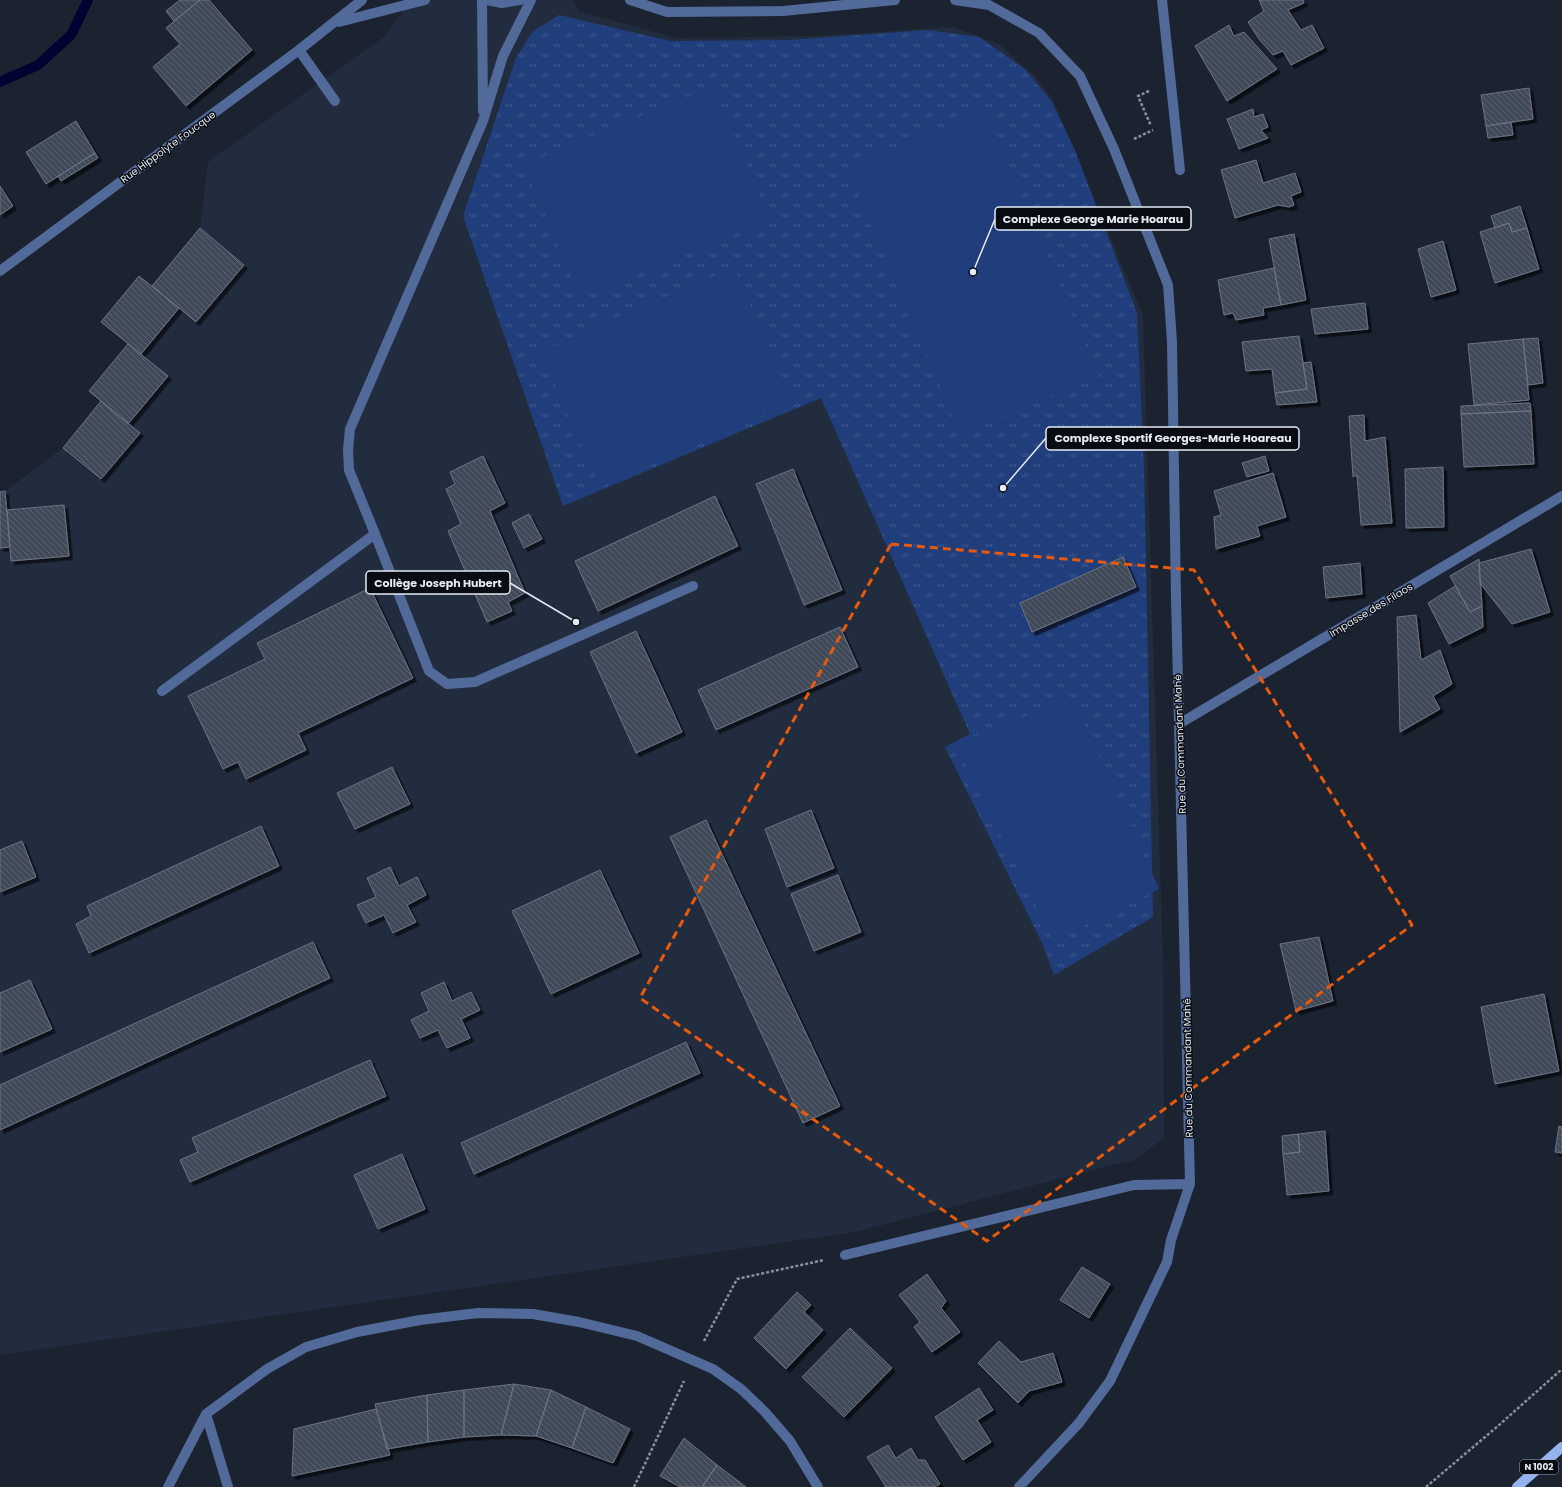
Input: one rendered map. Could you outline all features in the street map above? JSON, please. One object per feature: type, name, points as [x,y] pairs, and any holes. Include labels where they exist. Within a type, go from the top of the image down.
[{"type":"main road","name":"N 1002","points":[[1517,1487],[1562,1446]]},
{"type":"street","name":"Rue Hippolyte Foucque","points":[[0,271],[299,50],[335,23],[362,0]]},
{"type":"street","name":"Rue Hippolyte Foucque","points":[[335,23],[425,0]]},
{"type":"street","points":[[482,0],[483,121]]},
{"type":"street","points":[[487,0],[502,2],[520,0]]},
{"type":"street","points":[[531,0],[503,56],[483,121],[350,429],[348,450],[349,470],[429,671],[447,684],[475,682],[693,586]]},
{"type":"street","points":[[630,0],[667,12],[784,11],[895,0]]},
{"type":"street","name":"Rue du Commandant Mahé","points":[[955,0],[989,5],[1040,33],[1080,76],[1111,143],[1168,284],[1172,342],[1176,598],[1190,1184],[1170,1240],[1167,1262],[1110,1381],[1079,1423],[1019,1487]]},
{"type":"street","points":[[1162,0],[1180,170]]},
{"type":"street","points":[[299,50],[335,101]]},
{"type":"street","name":"Impasse des Filaos","points":[[1179,724],[1562,496]]},
{"type":"street","points":[[162,691],[375,534]]},
{"type":"street","points":[[845,1255],[1134,1185],[1190,1184]]},
{"type":"street","points":[[168,1487],[206,1414],[267,1369],[306,1347],[357,1332],[420,1320],[478,1313],[533,1314],[579,1322],[636,1336],[713,1370],[741,1389],[765,1412],[790,1441],[818,1487]]},
{"type":"street","points":[[206,1414],[228,1487]]},
{"type":"path","points":[[634,1487],[693,1361],[737,1279],[845,1255]]},
{"type":"path","points":[[1426,1487],[1562,1369]]},
{"type":"highlighted area","points":[[891,544],[1194,570],[1412,925],[987,1241],[640,998]]},
{"type":"shaded area","points":[[411,0],[573,0],[579,11],[676,38],[814,36],[953,27],[999,44],[1036,77],[1052,98],[1143,315],[1163,962],[1164,1138],[1133,1161],[1108,1166],[856,1232],[0,1355],[0,492],[5,491],[63,448],[101,402],[89,391],[128,344],[101,322],[139,276],[152,286],[200,228],[208,162],[385,36]]},
{"type":"green space","points":[[559,15],[670,41],[790,40],[927,30],[979,37],[1025,69],[1052,102],[1075,150],[1137,313],[1144,469],[1153,917],[1054,975],[1042,943],[945,747],[970,734],[821,398],[563,506],[463,216],[516,58],[532,32]]},
{"type":"green space","points":[[714,86],[769,220],[580,298],[524,164]]},
{"type":"green space","points":[[985,109],[1098,376],[960,434],[847,168]]},
{"type":"green space","points":[[734,267],[793,402],[600,487],[540,352]]},
{"type":"green space","points":[[1073,697],[1159,889],[1053,941],[956,744]]},
{"type":"building","points":[[180,0],[200,0],[174,21],[166,11]]},
{"type":"building","points":[[200,0],[209,0],[252,50],[186,106],[153,67],[180,44],[166,28]]},
{"type":"building","points":[[1259,0],[1303,0],[1304,3],[1288,10],[1301,30],[1312,25],[1324,48],[1291,65],[1283,51],[1273,55],[1259,39],[1248,22],[1264,11]]},
{"type":"building","points":[[1229,25],[1234,36],[1244,32],[1277,69],[1227,101],[1195,46]]},
{"type":"building","points":[[1529,88],[1533,119],[1486,126],[1481,95]]},
{"type":"building","points":[[1253,109],[1254,117],[1263,114],[1268,127],[1261,130],[1268,138],[1239,149],[1227,119]]},
{"type":"building","points":[[76,121],[95,153],[46,184],[26,152]]},
{"type":"building","points":[[1511,122],[1513,135],[1488,138],[1486,126]]},
{"type":"building","points":[[95,153],[98,158],[61,181],[58,176]]},
{"type":"building","points":[[1256,160],[1263,183],[1295,173],[1301,192],[1291,196],[1294,205],[1289,207],[1278,205],[1235,218],[1221,170]]},
{"type":"building","points":[[0,186],[13,206],[0,215]]},
{"type":"building","points":[[1520,206],[1527,228],[1512,232],[1509,223],[1495,228],[1491,216]]},
{"type":"building","points":[[1509,223],[1512,232],[1527,228],[1539,269],[1495,283],[1480,232]]},
{"type":"building","points":[[200,228],[244,265],[196,322],[152,286]]},
{"type":"building","points":[[1294,234],[1306,300],[1281,305],[1269,239]]},
{"type":"building","points":[[1443,241],[1456,290],[1431,297],[1418,249]]},
{"type":"building","points":[[1274,268],[1281,305],[1263,308],[1264,315],[1236,320],[1233,313],[1224,315],[1218,280]]},
{"type":"building","points":[[139,276],[179,308],[141,354],[101,322]]},
{"type":"building","points":[[1365,303],[1368,329],[1315,334],[1311,309]]},
{"type":"building","points":[[1299,336],[1307,389],[1275,393],[1272,369],[1246,371],[1242,342]]},
{"type":"building","points":[[1538,338],[1543,383],[1528,385],[1523,339]]},
{"type":"building","points":[[1523,339],[1529,400],[1474,405],[1468,344]]},
{"type":"building","points":[[128,344],[168,376],[128,424],[89,391]]},
{"type":"building","points":[[1311,362],[1317,402],[1277,405],[1275,393],[1307,389],[1303,363]]},
{"type":"building","points":[[101,401],[140,433],[101,479],[63,448]]},
{"type":"building","points":[[1530,403],[1531,411],[1461,414],[1461,406]]},
{"type":"building","points":[[1531,411],[1534,464],[1464,467],[1461,414]]},
{"type":"building","points":[[1364,415],[1365,441],[1385,437],[1392,523],[1361,525],[1357,475],[1353,477],[1349,416]]},
{"type":"building","points":[[483,456],[505,503],[490,511],[525,593],[508,602],[512,611],[487,622],[448,531],[461,524],[446,489],[455,484],[450,472]]},
{"type":"building","points":[[1265,456],[1269,471],[1247,477],[1242,463]]},
{"type":"building","points":[[1443,467],[1444,527],[1406,528],[1405,469]]},
{"type":"building","points":[[793,469],[842,590],[804,605],[756,484]]},
{"type":"building","points":[[1273,473],[1286,517],[1257,526],[1260,536],[1216,549],[1214,517],[1221,515],[1214,491]]},
{"type":"building","points":[[5,491],[10,547],[0,548],[0,492]]},
{"type":"building","points":[[715,496],[738,546],[598,611],[575,561]]},
{"type":"building","points":[[64,505],[69,556],[11,561],[7,510]]},
{"type":"building","points":[[529,514],[542,539],[524,548],[512,523]]},
{"type":"building","points":[[1531,549],[1550,612],[1512,624],[1480,583],[1479,563]]},
{"type":"building","points":[[1123,557],[1136,587],[1032,632],[1020,603]]},
{"type":"building","points":[[1479,559],[1482,606],[1470,612],[1450,576]]},
{"type":"building","points":[[1360,563],[1362,594],[1326,598],[1323,567]]},
{"type":"building","points":[[1455,586],[1470,612],[1482,606],[1483,627],[1449,644],[1428,603]]},
{"type":"building","points":[[370,588],[413,678],[298,733],[306,750],[246,779],[238,762],[223,769],[188,696],[265,659],[257,643]]},
{"type":"building","points":[[1416,615],[1421,660],[1440,650],[1452,684],[1433,696],[1440,709],[1400,732],[1397,617]]},
{"type":"building","points":[[840,627],[858,667],[716,730],[698,690]]},
{"type":"building","points":[[636,631],[682,732],[636,753],[590,652]]},
{"type":"building","points":[[392,767],[410,804],[355,829],[337,793]]},
{"type":"building","points":[[811,810],[834,868],[787,887],[765,829]]},
{"type":"building","points":[[706,820],[840,1106],[803,1123],[670,837]]},
{"type":"building","points":[[261,826],[279,866],[89,953],[76,924],[91,916],[87,906]]},
{"type":"building","points":[[22,841],[36,877],[0,892],[0,850]]},
{"type":"building","points":[[390,867],[399,886],[417,877],[426,895],[407,905],[416,922],[393,933],[384,915],[366,923],[357,905],[376,897],[367,878]]},
{"type":"building","points":[[600,870],[639,953],[551,994],[512,911]]},
{"type":"building","points":[[838,875],[861,932],[814,951],[791,894]]},
{"type":"building","points":[[1319,937],[1333,1001],[1296,1011],[1280,944]]},
{"type":"building","points":[[313,942],[330,978],[0,1130],[0,1085]]},
{"type":"building","points":[[30,980],[52,1029],[0,1052],[0,993]]},
{"type":"building","points":[[444,982],[452,1001],[471,992],[480,1010],[461,1019],[470,1038],[447,1048],[438,1030],[420,1038],[411,1020],[429,1011],[421,993]]},
{"type":"building","points":[[1544,994],[1559,1071],[1495,1084],[1481,1007]]},
{"type":"building","points":[[686,1042],[700,1073],[474,1174],[461,1143]]},
{"type":"building","points":[[370,1060],[386,1096],[190,1182],[180,1160],[198,1152],[192,1138]]},
{"type":"building","points":[[1559,1126],[1562,1127],[1562,1153],[1555,1152]]},
{"type":"building","points":[[1325,1131],[1329,1191],[1287,1195],[1283,1154],[1300,1152],[1298,1134]]},
{"type":"building","points":[[1298,1134],[1300,1152],[1283,1154],[1282,1136]]},
{"type":"building","points":[[402,1154],[425,1209],[378,1229],[354,1175]]},
{"type":"building","points":[[1082,1267],[1110,1284],[1089,1318],[1060,1300]]},
{"type":"building","points":[[927,1274],[946,1301],[941,1308],[960,1332],[932,1352],[914,1327],[920,1322],[899,1295]]},
{"type":"building","points":[[797,1292],[811,1305],[804,1312],[823,1330],[786,1369],[754,1338]]},
{"type":"building","points":[[850,1328],[892,1368],[844,1417],[802,1377]]},
{"type":"building","points":[[999,1341],[1021,1362],[1053,1353],[1062,1382],[1029,1391],[1018,1403],[978,1363]]},
{"type":"building","points":[[514,1384],[551,1390],[536,1436],[501,1435]]},
{"type":"building","points":[[514,1384],[501,1435],[464,1437],[464,1390]]},
{"type":"building","points":[[979,1388],[993,1410],[977,1420],[991,1442],[963,1460],[935,1417]]},
{"type":"building","points":[[464,1390],[464,1437],[428,1442],[427,1395]]},
{"type":"building","points":[[551,1390],[586,1407],[572,1448],[536,1436]]},
{"type":"building","points":[[427,1395],[428,1442],[387,1449],[375,1404]]},
{"type":"building","points":[[586,1407],[630,1429],[613,1463],[572,1448]]},
{"type":"building","points":[[376,1409],[390,1455],[292,1476],[294,1429]]},
{"type":"building","points":[[684,1438],[717,1465],[702,1487],[680,1487],[660,1476]]},
{"type":"building","points":[[888,1445],[896,1458],[911,1448],[918,1460],[925,1460],[940,1484],[934,1487],[886,1487],[867,1457]]},
{"type":"building","points":[[717,1465],[746,1487],[702,1487]]},
{"type":"waterway","points":[[0,82],[38,65],[71,35],[88,0]]},
{"type":"place","name":"Complexe George Marie Hoarau","points":[[973,272]]},
{"type":"place","name":"Complexe Sportif Georges-Marie Hoareau","points":[[1003,488]]},
{"type":"place","name":"Collège Joseph Hubert","points":[[576,622]]}]
